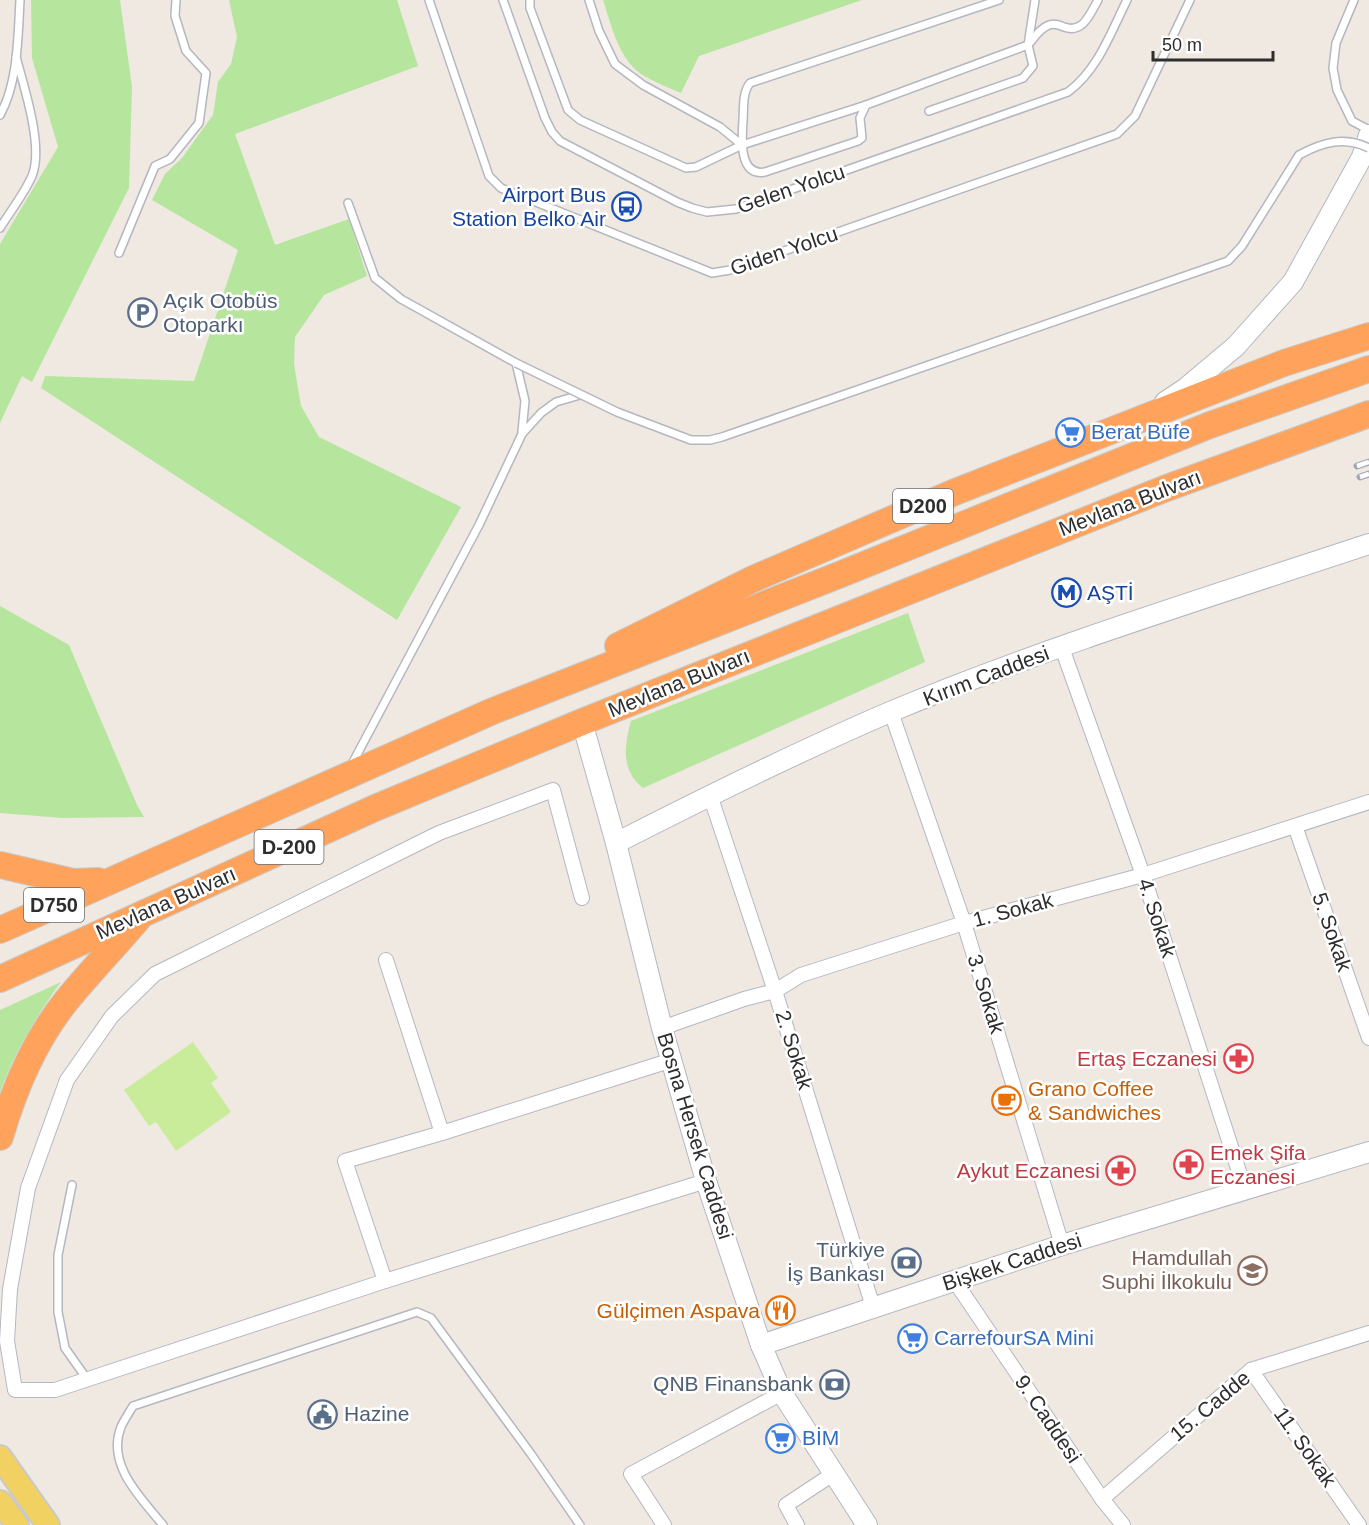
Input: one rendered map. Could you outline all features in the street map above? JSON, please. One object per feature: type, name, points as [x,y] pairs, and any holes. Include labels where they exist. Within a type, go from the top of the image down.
[{"type":"highway","name":"D200","points":[[493,711],[668,620],[753,579],[955,492],[1284,363],[1369,336]]},
{"type":"highway","name":"Mevlana Bulvarı","points":[[0,930],[493,711],[839,575],[1210,425],[1369,369]]},
{"type":"highway","name":"Mevlana Bulvarı","points":[[0,979],[375,808],[582,722],[1164,489],[1369,414]]},
{"type":"highway","name":"D-200","points":[[0,865],[73,882],[108,881]]},
{"type":"highway","points":[[0,1137],[20,1081],[39,1041],[66,1001],[143,913]]},
{"type":"main road","points":[[0,1457],[48,1525]]},
{"type":"main road","points":[[0,1502],[17,1525]]},
{"type":"street","points":[[1135,423],[1186,388],[1236,345],[1293,282],[1362,157],[1369,133]]},
{"type":"street","name":"Kırım Caddesi","points":[[616,843],[710,795],[891,712],[1154,615],[1369,544]]},
{"type":"street","name":"4. Sokak","points":[[1062,648],[1143,875],[1245,1190]]},
{"type":"street","name":"3. Sokak","points":[[891,712],[964,923],[1062,1245]]},
{"type":"street","name":"Bosna Hersek Caddesi","points":[[582,722],[616,843],[662,1028],[706,1181],[761,1346],[782,1393],[867,1525]]},
{"type":"street","points":[[582,898],[553,790],[439,833],[155,974],[112,1016],[66,1080],[28,1188],[10,1288],[6,1341],[15,1390],[55,1390],[385,1281],[706,1181]]},
{"type":"street","name":"2. Sokak","points":[[710,795],[775,991],[873,1307]]},
{"type":"street","name":"1. Sokak","points":[[662,1028],[744,999],[775,991],[801,975],[964,923],[1143,875],[1369,802]]},
{"type":"street","name":"5. Sokak","points":[[1295,826],[1369,1038]]},
{"type":"street","points":[[386,960],[442,1133]]},
{"type":"street","points":[[385,1281],[345,1161],[442,1133],[672,1060]]},
{"type":"street","name":"Bişkek Caddesi","points":[[761,1346],[1062,1245],[1369,1152]]},
{"type":"street","name":"9. Caddesi","points":[[954,1280],[1102,1499],[1123,1525]]},
{"type":"street","name":"15. Cadde","points":[[1102,1499],[1251,1370],[1369,1333]]},
{"type":"street","name":"11. Sokak","points":[[1251,1370],[1359,1525]]},
{"type":"street","points":[[664,1525],[631,1474],[782,1393]]},
{"type":"street","points":[[797,1525],[786,1505],[833,1474]]},
{"type":"lane","points":[[0,115],[6,104],[16,57],[20,0]]},
{"type":"lane","points":[[119,253],[155,166],[170,159],[199,123],[206,73],[186,51],[175,16],[176,0]]},
{"type":"lane","name":"Giden Yolcu","points":[[429,0],[492,181],[501,188],[712,273],[730,270],[1118,134],[1135,116],[1190,0]]},
{"type":"lane","name":"Gelen Yolcu","points":[[503,0],[539,103],[552,132],[571,147],[677,202],[707,212],[736,209],[1068,92],[1087,76],[1127,0]]},
{"type":"lane","points":[[530,0],[530,8],[563,103],[568,110],[580,120],[686,168],[696,167],[742,144],[866,105],[1028,45],[1048,25],[1053,24],[1072,29],[1084,25],[1098,0]]},
{"type":"lane","points":[[589,0],[599,31],[615,64],[643,85],[720,127],[742,144]]},
{"type":"lane","points":[[866,105],[860,118],[862,138],[858,141],[765,172],[758,173],[749,167],[742,144],[745,95],[750,83],[999,0]]},
{"type":"lane","points":[[929,111],[1023,78],[1033,66],[1028,45],[1035,0]]},
{"type":"lane","points":[[1354,0],[1336,43],[1333,68],[1337,90],[1352,121],[1369,133]]},
{"type":"lane","points":[[0,228],[32,175],[35,154],[32,122],[16,57]]},
{"type":"lane","points":[[348,203],[375,278],[400,299],[516,363],[617,412],[691,440],[710,440],[1228,261],[1242,246],[1299,155],[1313,147],[1335,141],[1350,141],[1369,148]]},
{"type":"lane","points":[[516,363],[525,401],[522,434]]},
{"type":"lane","points":[[347,775],[479,525],[522,434],[541,413],[556,402],[580,395]]},
{"type":"lane","points":[[72,1185],[58,1255],[58,1312],[64,1348],[87,1379]]},
{"type":"lane","points":[[163,1525],[128,1483],[117,1456],[120,1428],[133,1406],[417,1312],[431,1318],[580,1525]]},
{"type":"green space","points":[[31,0],[120,0],[132,87],[129,188],[32,382],[22,376],[0,423],[0,244],[58,147],[32,58]]},
{"type":"green space","points":[[229,0],[397,0],[418,66],[235,134],[275,245],[349,219],[367,276],[324,295],[295,337],[294,364],[301,406],[319,437],[461,507],[397,620],[41,388],[45,376],[194,381],[238,250],[152,200],[165,174],[182,158],[213,115],[218,82],[231,64],[237,37]]},
{"type":"green space","points":[[603,0],[862,0],[699,56],[681,93],[646,77],[629,62],[613,32]]},
{"type":"green space","points":[[0,606],[69,645],[144,817],[63,818],[0,813]]},
{"type":"green space","points":[[908,613],[925,662],[643,788],[631,774],[626,748],[631,721]]},
{"type":"green space","points":[[61,982],[26,1035],[0,1092],[0,1010]]},
{"type":"green space","points":[[193,1042],[218,1078],[211,1083],[231,1112],[176,1151],[156,1122],[149,1126],[124,1090]]},
{"type":"railway","points":[[1357,466],[1369,462]]},
{"type":"railway","points":[[1360,477],[1369,474]]},
{"type":"place","name":"Airport Bus Station Belko Air","points":[[627,207]]},
{"type":"place","name":"Açık Otobüs Otoparkı","points":[[142,313]]},
{"type":"place","name":"Berat Büfe","points":[[1070,432]]},
{"type":"place","name":"AŞTİ","points":[[1066,593]]},
{"type":"place","name":"Ertaş Eczanesi","points":[[1238,1059]]},
{"type":"place","name":"Grano Coffee & Sandwiches","points":[[1007,1101]]},
{"type":"place","name":"Emek Şifa Eczanesi","points":[[1189,1165]]},
{"type":"place","name":"Aykut Eczanesi","points":[[1121,1171]]},
{"type":"place","name":"Türkiye İş Bankası","points":[[906,1262]]},
{"type":"place","name":"Hamdullah Suphi İlkokulu","points":[[1253,1270]]},
{"type":"place","name":"Gülçimen Aspava","points":[[781,1311]]},
{"type":"place","name":"CarrefourSA Mini","points":[[913,1338]]},
{"type":"place","name":"QNB Finansbank","points":[[834,1384]]},
{"type":"place","name":"Hazine","points":[[323,1414]]},
{"type":"place","name":"BİM","points":[[781,1438]]}]
